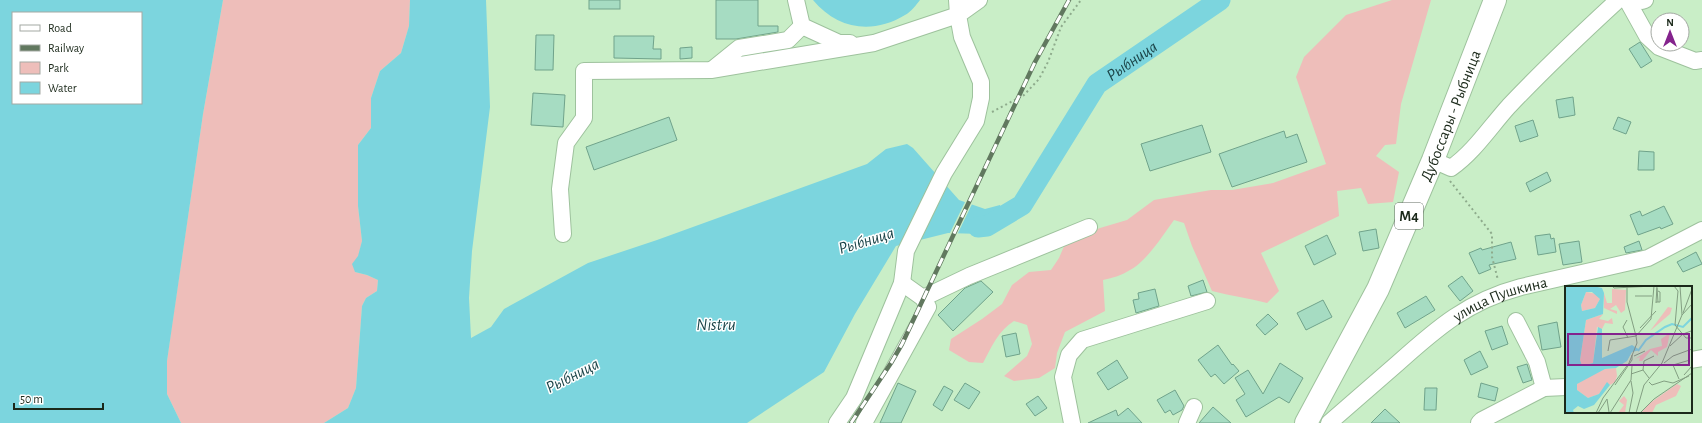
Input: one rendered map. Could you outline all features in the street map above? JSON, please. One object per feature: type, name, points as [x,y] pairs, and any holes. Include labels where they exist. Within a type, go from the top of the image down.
[{"type":"highway","name":"Дубоссары - Рыбница","points":[[1306,423],[1378,289],[1433,160],[1495,0]]},
{"type":"street","points":[[796,0],[802,26]]},
{"type":"street","points":[[563,234],[560,189],[566,143],[584,118],[584,71],[711,70],[874,43],[979,0]]},
{"type":"street","points":[[1433,160],[1451,168],[1464,159],[1509,107],[1535,80],[1567,47],[1618,0]]},
{"type":"street","points":[[1627,0],[1647,36],[1660,47],[1695,61],[1702,60]]},
{"type":"street","points":[[1639,0],[1645,0]]},
{"type":"street","points":[[837,423],[854,398],[902,283],[906,251],[944,173],[976,121],[981,98],[981,82],[962,38],[958,8]]},
{"type":"street","points":[[802,26],[839,44],[874,43]]},
{"type":"street","points":[[711,70],[739,48],[788,40],[802,26]]},
{"type":"street","points":[[923,298],[969,276],[1089,227]]},
{"type":"street","name":"улица Пушкина","points":[[1328,423],[1440,326],[1479,302],[1501,292],[1648,258],[1702,230]]},
{"type":"street","points":[[866,422],[928,307],[923,298],[902,283]]},
{"type":"street","points":[[1072,423],[1063,377],[1069,356],[1082,340],[1207,301]]},
{"type":"street","points":[[1516,321],[1538,362],[1544,388]]},
{"type":"street","points":[[1692,360],[1702,358]]},
{"type":"street","points":[[1479,423],[1482,420],[1544,388],[1565,387]]},
{"type":"street","points":[[1187,423],[1194,407]]},
{"type":"path","points":[[976,121],[1024,95],[1040,80],[1061,27],[1081,0]]},
{"type":"path","points":[[1433,160],[1492,234],[1492,257],[1501,292]]},
{"type":"green space","points":[[223,0],[410,0],[409,26],[401,53],[380,71],[371,98],[371,128],[358,145],[358,206],[362,241],[355,272],[378,280],[377,291],[366,298],[362,306],[356,388],[348,408],[324,423],[181,423],[167,394],[167,361],[171,332],[203,114]]},
{"type":"green space","points":[[1392,0],[1431,0],[1401,104],[1396,144],[1385,145],[1376,156],[1399,172],[1393,202],[1368,204],[1361,188],[1337,191],[1339,216],[1261,253],[1279,291],[1267,303],[1212,291],[1192,246],[1184,223],[1174,220],[1142,261],[1121,275],[1103,280],[1105,311],[1065,332],[1057,353],[1055,368],[1039,378],[1014,381],[1004,376],[1027,356],[1032,344],[1027,325],[1014,321],[1008,325],[996,339],[983,363],[969,362],[949,350],[951,339],[1002,304],[1012,285],[1029,272],[1051,270],[1059,258],[1065,244],[1100,228],[1127,220],[1154,200],[1211,190],[1232,190],[1273,183],[1326,164],[1296,77],[1304,57],[1346,15]]},
{"type":"water","points":[[0,0],[223,0],[203,114],[167,361],[167,394],[181,423],[0,423]]},
{"type":"water","name":"Nistru","points":[[410,0],[486,0],[490,107],[472,251],[469,298],[471,338],[491,327],[504,309],[588,263],[657,240],[867,164],[886,149],[907,144],[913,148],[959,200],[985,209],[1000,205],[1007,225],[980,234],[948,233],[896,246],[855,314],[824,372],[747,423],[324,423],[348,408],[356,388],[362,306],[366,298],[377,291],[378,280],[355,272],[352,264],[358,256],[362,241],[358,206],[358,145],[371,128],[371,98],[380,71],[401,53],[409,26]]},
{"type":"water","points":[[813,0],[920,0],[905,15],[893,21],[868,27],[844,23],[822,10]]},
{"type":"pier","points":[[966,200],[973,202],[957,235],[949,235]]},
{"type":"building","points":[[589,0],[620,0],[620,9],[589,9]]},
{"type":"building","points":[[716,0],[758,0],[758,26],[778,26],[778,32],[736,39],[716,39]]},
{"type":"building","points":[[536,35],[554,35],[553,70],[535,70]]},
{"type":"building","points":[[614,36],[654,36],[653,49],[661,49],[661,59],[614,58]]},
{"type":"building","points":[[1640,42],[1652,61],[1641,68],[1629,49]]},
{"type":"building","points":[[692,47],[692,58],[680,59],[680,48]]},
{"type":"building","points":[[533,93],[565,95],[563,127],[531,125]]},
{"type":"building","points":[[1573,97],[1575,115],[1559,118],[1556,100]]},
{"type":"building","points":[[669,117],[677,140],[594,170],[586,147]]},
{"type":"building","points":[[1618,117],[1631,122],[1626,134],[1613,129]]},
{"type":"building","points":[[1533,120],[1538,136],[1520,142],[1515,126]]},
{"type":"building","points":[[1202,125],[1211,152],[1150,171],[1141,144]]},
{"type":"building","points":[[1284,131],[1286,138],[1297,134],[1307,162],[1232,187],[1219,154]]},
{"type":"building","points":[[1639,151],[1654,152],[1654,170],[1638,170]]},
{"type":"building","points":[[1547,172],[1551,181],[1530,192],[1526,183]]},
{"type":"building","points":[[1664,206],[1673,224],[1638,235],[1630,215],[1640,211],[1642,216]]},
{"type":"building","points":[[1376,229],[1379,248],[1363,251],[1359,232]]},
{"type":"building","points":[[1550,234],[1551,239],[1554,238],[1556,252],[1538,255],[1535,236]]},
{"type":"building","points":[[1327,235],[1336,254],[1314,265],[1305,246]]},
{"type":"building","points":[[1579,241],[1582,262],[1563,265],[1559,244]]},
{"type":"building","points":[[1639,241],[1642,250],[1626,253],[1624,247]]},
{"type":"building","points":[[1511,242],[1516,259],[1489,265],[1491,269],[1479,274],[1469,253],[1481,248],[1482,250]]},
{"type":"building","points":[[1696,252],[1702,264],[1683,272],[1677,262]]},
{"type":"building","points":[[1462,276],[1473,291],[1460,301],[1448,286]]},
{"type":"building","points":[[1203,280],[1207,292],[1191,296],[1188,286]]},
{"type":"building","points":[[981,281],[993,292],[953,331],[938,315],[965,288]]},
{"type":"building","points":[[1155,289],[1159,306],[1136,313],[1133,300],[1139,299],[1138,293]]},
{"type":"building","points":[[1426,296],[1435,310],[1405,328],[1397,313]]},
{"type":"building","points":[[1323,300],[1332,317],[1306,330],[1297,313]]},
{"type":"building","points":[[1268,314],[1278,324],[1265,335],[1256,325]]},
{"type":"building","points":[[1557,322],[1561,347],[1542,350],[1538,326]]},
{"type":"building","points":[[1502,326],[1508,344],[1492,350],[1485,331]]},
{"type":"building","points":[[1016,333],[1020,354],[1006,357],[1002,336]]},
{"type":"building","points":[[1218,345],[1232,365],[1233,364],[1239,371],[1224,384],[1215,374],[1211,377],[1198,360]]},
{"type":"building","points":[[1480,351],[1488,367],[1471,375],[1464,360]]},
{"type":"building","points":[[1117,360],[1128,378],[1108,390],[1097,373]]},
{"type":"building","points":[[1280,363],[1303,378],[1289,403],[1279,397],[1246,417],[1236,400],[1245,394],[1235,378],[1248,370],[1263,394]]},
{"type":"building","points":[[1527,364],[1532,380],[1523,383],[1517,367]]},
{"type":"building","points":[[898,383],[916,391],[901,423],[880,423]]},
{"type":"building","points":[[965,383],[980,392],[969,409],[954,400]]},
{"type":"building","points":[[1481,383],[1498,388],[1495,401],[1478,397]]},
{"type":"building","points":[[944,386],[953,391],[942,411],[933,405]]},
{"type":"building","points":[[1425,388],[1437,388],[1436,410],[1424,410]]},
{"type":"building","points":[[1175,390],[1184,406],[1182,410],[1173,415],[1170,410],[1165,413],[1157,400]]},
{"type":"building","points":[[1038,396],[1047,408],[1035,416],[1026,404]]},
{"type":"building","points":[[1213,407],[1231,423],[1199,423]]},
{"type":"building","points":[[1128,408],[1142,423],[1088,423],[1116,410],[1118,416]]},
{"type":"building","points":[[1385,409],[1400,423],[1371,423]]},
{"type":"waterway","name":"Рыбница","points":[[978,227],[987,226],[1022,205],[1097,84],[1220,0]]},
{"type":"railway","points":[[851,423],[902,344],[1035,62],[1069,0]]}]
